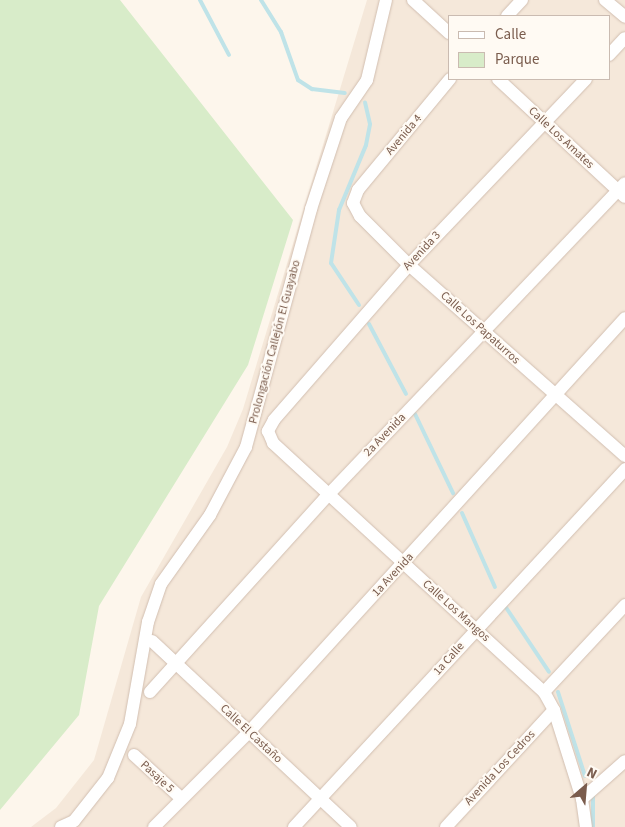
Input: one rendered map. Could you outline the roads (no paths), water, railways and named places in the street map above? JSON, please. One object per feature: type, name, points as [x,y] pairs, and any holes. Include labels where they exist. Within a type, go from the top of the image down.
[{"type":"street","name":"Prolongación Callejón El Guayabo","points":[[61,827],[77,824],[108,778],[130,724],[148,622],[161,584],[210,515],[246,447],[311,209],[341,118],[367,80],[386,0]]},
{"type":"street","points":[[413,0],[448,32]]},
{"type":"street","points":[[508,15],[522,0]]},
{"type":"street","points":[[611,2],[625,17]]},
{"type":"street","points":[[610,54],[625,38]]},
{"type":"street","name":"Avenida 4","points":[[358,190],[449,80]]},
{"type":"street","name":"Calle Los Amates","points":[[499,80],[544,122],[623,190]]},
{"type":"street","name":"Avenida 3","points":[[268,431],[274,420],[409,265],[585,80]]},
{"type":"street","name":"Calle Los Papaturros","points":[[358,190],[352,203],[360,216],[409,265],[625,456]]},
{"type":"street","name":"2a Avenida","points":[[150,692],[329,494],[623,190]]},
{"type":"street","name":"1a Avenida","points":[[154,827],[249,732],[557,396],[625,318]]},
{"type":"street","name":"Calle Los Mangos","points":[[268,431],[273,443],[544,692],[554,710],[582,799],[585,826]]},
{"type":"street","name":"1a Calle","points":[[294,827],[625,469]]},
{"type":"street","points":[[544,692],[625,605]]},
{"type":"street","name":"Calle El Castaño","points":[[152,641],[351,827]]},
{"type":"street","name":"Avenida Los Cedros","points":[[446,827],[554,710]]},
{"type":"street","name":"Pasaje 5","points":[[134,755],[181,798]]},
{"type":"street","points":[[582,799],[624,764]]},
{"type":"waterway","points":[[200,0],[229,55]]},
{"type":"waterway","points":[[261,0],[281,32],[298,80],[312,89],[345,93]]},
{"type":"waterway","points":[[359,305],[331,263],[339,210],[366,145],[370,124],[365,103]]},
{"type":"waterway","points":[[369,324],[406,394]]},
{"type":"waterway","points":[[415,414],[453,493]]},
{"type":"waterway","points":[[462,513],[495,587]]},
{"type":"waterway","points":[[505,606],[549,672]]},
{"type":"waterway","points":[[558,692],[585,776]]},
{"type":"waterway","points":[[593,795],[593,827]]}]
